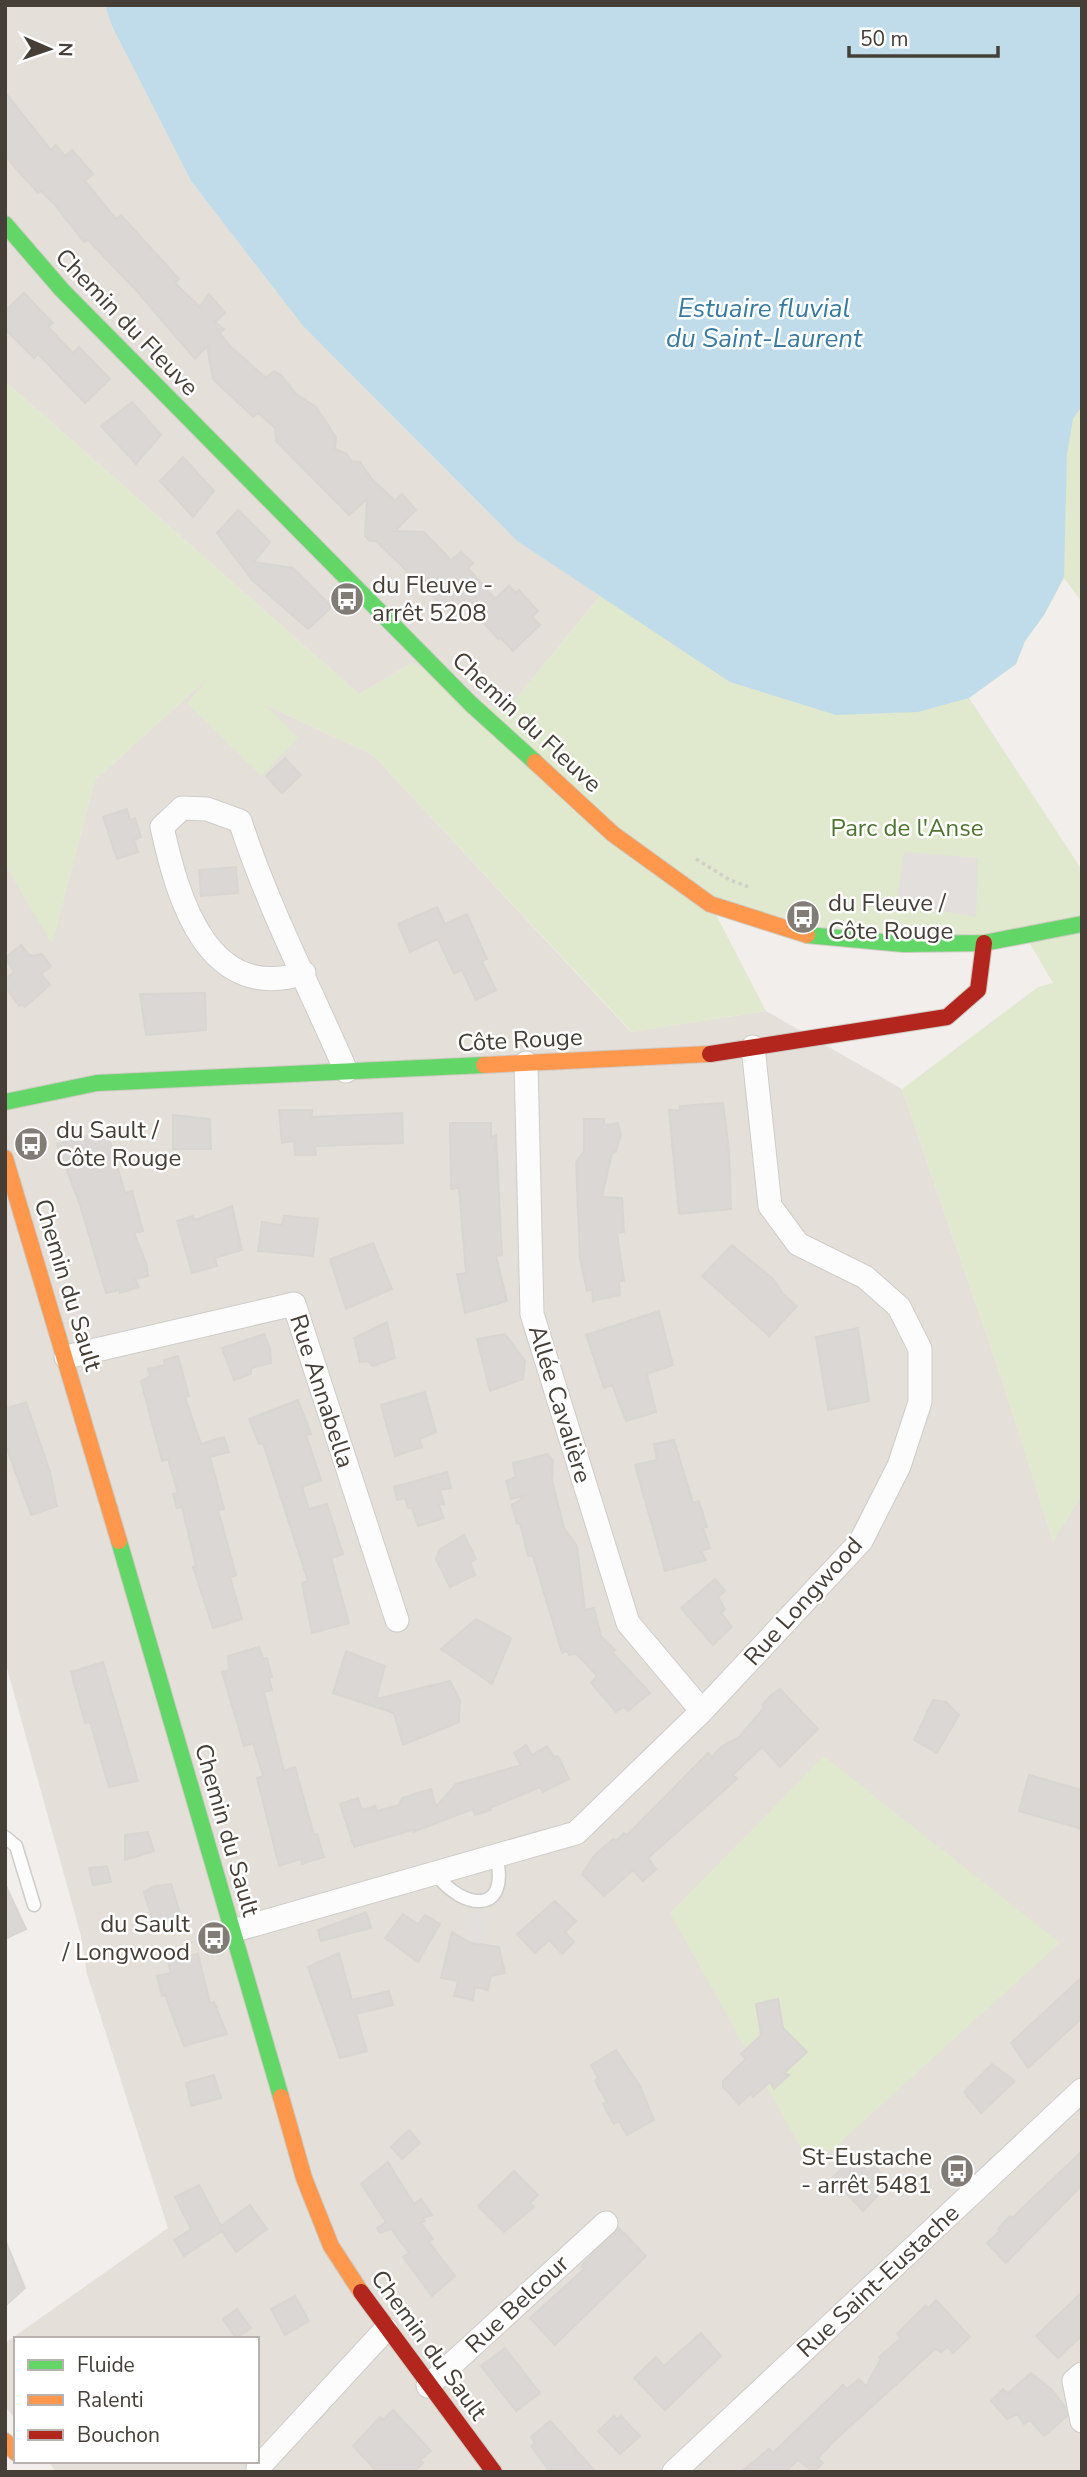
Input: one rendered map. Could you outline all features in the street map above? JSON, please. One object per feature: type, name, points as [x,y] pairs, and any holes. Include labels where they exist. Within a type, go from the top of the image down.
[{"type":"street","name":"Chemin du Fleuve","points":[[5,224],[62,290],[471,704],[613,834],[710,904],[803,935],[904,944],[984,943],[1082,924]]},
{"type":"street","points":[[304,973],[280,981],[249,976],[216,958],[192,923],[171,868],[162,827],[183,808],[207,809],[240,821],[256,872],[304,973],[346,1071]]},
{"type":"street","name":"Côte Rouge","points":[[5,1102],[97,1083],[711,1054],[947,1017],[978,990],[984,943]]},
{"type":"street","name":"Rue Longwood","points":[[232,1931],[576,1833],[702,1712],[861,1541],[899,1466],[920,1402],[920,1349],[899,1307],[865,1277],[798,1244],[770,1206],[753,1047]]},
{"type":"street","name":"Allée Cavalière","points":[[526,1062],[532,1314],[628,1623],[702,1712]]},
{"type":"street","name":"Chemin du Sault","points":[[5,1158],[66,1357],[304,2178],[331,2246],[386,2329],[494,2472]]},
{"type":"street","name":"Rue Annabella","points":[[66,1357],[294,1304],[397,1620]]},
{"type":"street","name":"Rue Saint-Eustache","points":[[674,2472],[1082,2090]]},
{"type":"street","name":"Rue Belcour","points":[[428,2386],[606,2223]]},
{"type":"street","points":[[258,2468],[386,2329]]},
{"type":"street","points":[[1078,2378],[1082,2421]]},
{"type":"lane","points":[[5,1837],[16,1846],[34,1905]]},
{"type":"lane","points":[[435,1873],[461,1898],[475,1903],[488,1900],[498,1879],[496,1856]]},
{"type":"path","points":[[695,858],[730,880],[755,889]]},
{"type":"shaded area","points":[[5,5],[105,5],[111,24],[191,181],[303,326],[517,541],[600,596],[504,713],[412,663],[359,694],[5,381]]},
{"type":"shaded area","points":[[208,678],[373,755],[631,1032],[766,1011],[902,1089],[1003,1383],[1053,1541],[1082,1495],[1082,2472],[56,2472],[49,2463],[259,2463],[259,2337],[14,2337],[14,2417],[5,2406],[5,2343],[168,2228],[87,1974],[81,1936],[5,1661],[5,864],[52,943],[95,780]]},
{"type":"shaded area","points":[[904,852],[978,858],[976,917],[897,903]]},
{"type":"shaded area","points":[[467,1913],[481,1913],[487,1945],[473,1945]]},
{"type":"green space","name":"Parc de l'Anse","points":[[105,5],[1082,202],[1082,602],[1064,578],[1044,615],[1025,641],[1016,664],[969,698],[1082,870],[1082,1495],[1053,1542],[1003,1383],[902,1089],[1038,987],[1053,983],[1025,935],[904,944],[711,905],[766,1011],[632,1032],[373,755],[266,705],[298,738],[261,776],[187,703],[208,678],[95,780],[52,944],[5,864],[5,381],[359,694],[412,663],[504,713],[600,596],[517,541],[303,326],[191,181],[111,24]]},
{"type":"green space","points":[[824,1756],[1060,1943],[812,2168],[670,1913]]},
{"type":"water","name":"Estuaire fluvial du Saint-Laurent","points":[[105,5],[1082,5],[1082,406],[1073,419],[1067,454],[1064,577],[1044,615],[1025,641],[1016,664],[969,698],[918,712],[836,715],[730,682],[517,541],[303,326],[191,181],[111,24]]},
{"type":"building","points":[[5,92],[51,150],[56,145],[65,156],[72,150],[93,174],[85,181],[116,219],[121,215],[179,279],[175,283],[200,307],[209,294],[225,313],[215,322],[224,329],[220,333],[230,346],[266,378],[274,371],[281,375],[296,394],[316,407],[336,437],[335,449],[347,454],[351,461],[360,462],[372,479],[395,501],[402,494],[416,510],[395,531],[424,532],[451,560],[461,552],[473,563],[468,568],[495,599],[509,586],[516,593],[519,590],[538,611],[532,617],[540,625],[513,651],[501,638],[498,639],[467,604],[454,617],[376,541],[370,541],[365,536],[367,499],[349,515],[276,441],[275,428],[258,413],[253,417],[213,379],[207,346],[195,359],[135,289],[88,240],[84,242],[41,191],[38,193],[5,156]]},
{"type":"building","points":[[24,293],[53,323],[48,327],[73,353],[79,347],[110,379],[85,403],[38,354],[34,358],[5,329],[5,311]]},
{"type":"building","points":[[132,402],[161,435],[136,464],[101,426]]},
{"type":"building","points":[[183,457],[214,491],[193,517],[160,481]]},
{"type":"building","points":[[238,510],[270,542],[254,562],[293,568],[332,607],[308,629],[252,580],[217,533]]},
{"type":"building","points":[[285,758],[301,775],[282,793],[266,776]]},
{"type":"building","points":[[127,809],[130,820],[135,818],[141,837],[134,840],[138,852],[117,859],[103,817]]},
{"type":"building","points":[[236,867],[238,893],[201,896],[199,870]]},
{"type":"building","points":[[437,907],[445,924],[467,914],[487,959],[482,961],[496,990],[476,1000],[462,970],[454,974],[438,939],[410,952],[398,924]]},
{"type":"building","points":[[21,945],[30,956],[42,954],[51,966],[41,974],[50,985],[25,1007],[22,1004],[19,1006],[5,987],[5,979],[14,972],[5,958]]},
{"type":"building","points":[[205,993],[206,1030],[146,1035],[140,994]]},
{"type":"building","points":[[723,1103],[729,1150],[731,1209],[679,1214],[669,1110],[680,1110],[680,1106]]},
{"type":"building","points":[[279,1110],[312,1110],[312,1117],[402,1113],[403,1143],[315,1146],[316,1155],[295,1155],[294,1141],[282,1143]]},
{"type":"building","points":[[173,1115],[210,1119],[211,1149],[173,1149]]},
{"type":"building","points":[[584,1119],[604,1119],[604,1125],[618,1123],[621,1134],[616,1152],[612,1153],[602,1197],[622,1198],[624,1232],[617,1233],[624,1281],[619,1281],[620,1295],[593,1301],[592,1289],[587,1291],[580,1258],[576,1162],[584,1151]]},
{"type":"building","points":[[450,1123],[491,1123],[491,1137],[496,1135],[502,1255],[496,1256],[507,1301],[465,1313],[457,1274],[466,1273],[459,1188],[451,1189]]},
{"type":"building","points":[[107,1131],[125,1193],[132,1191],[143,1231],[134,1233],[147,1265],[148,1276],[135,1279],[139,1287],[120,1293],[119,1290],[106,1293],[81,1208],[57,1144]]},
{"type":"building","points":[[232,1206],[242,1250],[215,1258],[217,1266],[192,1273],[177,1221],[193,1216],[195,1220]]},
{"type":"building","points":[[284,1216],[318,1219],[313,1256],[258,1251],[262,1222],[282,1225]]},
{"type":"building","points":[[373,1243],[392,1289],[346,1309],[330,1259]]},
{"type":"building","points":[[732,1245],[773,1279],[783,1294],[797,1306],[769,1336],[702,1276]]},
{"type":"building","points":[[659,1311],[673,1365],[647,1374],[656,1412],[626,1421],[612,1385],[604,1388],[586,1335]]},
{"type":"building","points":[[387,1322],[395,1358],[373,1366],[367,1361],[360,1362],[354,1338]]},
{"type":"building","points":[[858,1328],[869,1401],[828,1410],[816,1337]]},
{"type":"building","points":[[264,1334],[270,1348],[271,1363],[251,1368],[251,1374],[234,1380],[222,1348]]},
{"type":"building","points":[[505,1334],[525,1361],[523,1379],[490,1391],[477,1339]]},
{"type":"building","points":[[178,1356],[189,1396],[185,1397],[201,1444],[224,1437],[229,1452],[210,1457],[224,1509],[218,1510],[236,1575],[230,1577],[242,1619],[213,1628],[193,1567],[196,1566],[182,1507],[177,1508],[173,1494],[178,1493],[168,1459],[162,1461],[141,1381],[150,1376],[148,1369],[165,1365],[164,1360]]},
{"type":"building","points":[[425,1392],[436,1432],[420,1439],[422,1447],[395,1456],[381,1405]]},
{"type":"building","points":[[298,1400],[311,1434],[306,1435],[321,1480],[302,1487],[309,1509],[327,1504],[343,1554],[331,1558],[349,1623],[312,1633],[302,1583],[308,1581],[263,1443],[259,1444],[249,1419]]},
{"type":"building","points":[[26,1402],[50,1472],[57,1506],[31,1515],[5,1443],[5,1409]]},
{"type":"building","points":[[674,1440],[693,1503],[699,1501],[707,1527],[703,1528],[710,1548],[701,1551],[706,1560],[665,1571],[635,1465],[657,1460],[654,1444]]},
{"type":"building","points":[[548,1454],[553,1461],[552,1480],[564,1528],[577,1546],[585,1610],[594,1608],[601,1636],[650,1693],[628,1711],[624,1707],[616,1712],[591,1683],[597,1676],[577,1654],[569,1655],[568,1651],[562,1653],[533,1556],[528,1556],[520,1523],[517,1524],[512,1505],[527,1495],[511,1499],[506,1481],[516,1477],[513,1463]]},
{"type":"building","points":[[447,1472],[451,1488],[440,1490],[444,1504],[439,1505],[444,1518],[418,1526],[412,1508],[408,1508],[405,1498],[397,1500],[394,1487]]},
{"type":"building","points":[[464,1535],[476,1559],[470,1563],[475,1575],[450,1587],[436,1559],[439,1550]]},
{"type":"building","points":[[715,1579],[725,1591],[718,1597],[725,1609],[721,1613],[732,1627],[713,1645],[681,1608]]},
{"type":"building","points":[[476,1619],[511,1638],[492,1684],[441,1649]]},
{"type":"building","points":[[259,1647],[263,1659],[267,1658],[272,1677],[269,1678],[272,1690],[264,1692],[284,1771],[295,1767],[314,1835],[317,1834],[324,1857],[302,1864],[301,1859],[279,1866],[257,1778],[263,1776],[253,1743],[244,1746],[222,1672],[229,1670],[228,1656]]},
{"type":"building","points":[[346,1651],[385,1666],[376,1699],[450,1681],[460,1700],[459,1722],[403,1745],[394,1713],[333,1693]]},
{"type":"building","points":[[103,1662],[138,1781],[109,1787],[90,1722],[85,1723],[71,1672]]},
{"type":"building","points":[[780,1689],[818,1729],[780,1767],[762,1747],[733,1775],[737,1779],[648,1858],[656,1869],[643,1881],[633,1870],[604,1896],[582,1874],[594,1856],[613,1839],[616,1841],[624,1833],[627,1835],[708,1753],[712,1757],[721,1747],[739,1737],[764,1708],[762,1705]]},
{"type":"building","points":[[933,1700],[946,1702],[959,1715],[937,1753],[914,1740]]},
{"type":"building","points":[[526,1745],[532,1755],[547,1746],[554,1757],[558,1756],[569,1779],[543,1792],[540,1787],[490,1808],[491,1810],[475,1815],[473,1809],[413,1832],[416,1829],[354,1847],[340,1804],[358,1798],[362,1810],[375,1806],[377,1811],[399,1805],[402,1798],[431,1789],[436,1807],[456,1784],[521,1765],[514,1753]]},
{"type":"building","points":[[1029,1775],[1082,1790],[1082,1829],[1019,1811]]},
{"type":"building","points":[[148,1832],[154,1851],[125,1860],[125,1835]]},
{"type":"building","points":[[107,1866],[111,1882],[93,1885],[89,1868]]},
{"type":"building","points":[[5,1884],[26,1929],[5,1939]]},
{"type":"building","points":[[171,1884],[181,1916],[154,1925],[144,1892],[155,1886]]},
{"type":"building","points":[[555,1901],[576,1921],[565,1932],[574,1942],[562,1954],[549,1940],[535,1953],[517,1934]]},
{"type":"building","points":[[366,1912],[371,1928],[321,1941],[318,1930]]},
{"type":"building","points":[[403,1914],[418,1924],[425,1915],[440,1924],[418,1962],[385,1938]]},
{"type":"building","points":[[452,1932],[471,1943],[499,1947],[505,1973],[491,1976],[488,1990],[475,1987],[473,2000],[454,1996],[458,1981],[441,1978]]},
{"type":"building","points":[[339,1953],[352,2000],[389,1991],[393,2005],[356,2014],[367,2051],[340,2058],[308,1967]]},
{"type":"building","points":[[198,1954],[210,2003],[214,2002],[227,2034],[184,2046],[165,1995],[162,1996],[157,1976],[171,1973],[168,1961]]},
{"type":"building","points":[[1082,1977],[1082,2018],[1028,2068],[1011,2043]]},
{"type":"building","points":[[778,1999],[783,2028],[807,2052],[784,2073],[789,2075],[774,2089],[770,2082],[753,2097],[752,2093],[739,2104],[723,2087],[723,2081],[746,2059],[741,2054],[761,2035],[756,2004]]},
{"type":"building","points":[[616,2050],[640,2086],[654,2120],[627,2135],[619,2121],[614,2124],[603,2104],[607,2102],[595,2081],[598,2078],[591,2065]]},
{"type":"building","points":[[992,2064],[1015,2081],[981,2113],[964,2092]]},
{"type":"building","points":[[214,2075],[221,2098],[191,2106],[186,2083]]},
{"type":"building","points":[[409,2130],[420,2143],[402,2159],[391,2147]]},
{"type":"building","points":[[1082,2151],[1082,2185],[1006,2263],[987,2243],[1000,2231],[998,2229],[1010,2216],[1012,2218]]},
{"type":"building","points":[[857,2154],[875,2166],[889,2184],[863,2211],[832,2178]]},
{"type":"building","points":[[388,2162],[414,2204],[421,2199],[432,2215],[423,2218],[425,2221],[421,2223],[433,2239],[429,2242],[455,2276],[432,2296],[403,2257],[409,2253],[391,2229],[380,2233],[377,2228],[386,2222],[361,2184]]},
{"type":"building","points":[[514,2171],[538,2195],[530,2203],[534,2207],[504,2232],[478,2206]]},
{"type":"building","points":[[199,2185],[221,2226],[250,2205],[267,2229],[236,2252],[222,2231],[184,2256],[174,2240],[191,2229],[175,2197]]},
{"type":"building","points":[[619,2228],[646,2256],[555,2345],[530,2318],[584,2269],[581,2266]]},
{"type":"building","points":[[5,2240],[25,2288],[5,2306]]},
{"type":"building","points":[[1082,2292],[1082,2335],[1058,2358],[1036,2336]]},
{"type":"building","points":[[295,2296],[309,2321],[285,2335],[271,2309]]},
{"type":"building","points":[[936,2300],[970,2337],[953,2353],[948,2347],[941,2352],[935,2349],[834,2441],[818,2458],[823,2463],[814,2472],[798,2460],[785,2472],[741,2472],[769,2449],[773,2453],[843,2385],[847,2389],[859,2379],[866,2386],[881,2359],[879,2357],[901,2338],[897,2334],[925,2306],[929,2308]]},
{"type":"building","points":[[237,2309],[251,2328],[235,2337],[223,2319]]},
{"type":"building","points":[[701,2333],[721,2356],[665,2410],[634,2378],[656,2357],[664,2366]]},
{"type":"building","points":[[505,2348],[540,2393],[516,2411],[481,2366]]},
{"type":"building","points":[[1031,2373],[1052,2390],[1065,2407],[1067,2416],[1044,2436],[1030,2420],[1024,2424],[1017,2414],[1007,2419],[991,2401],[1003,2389],[1008,2393]]},
{"type":"building","points":[[393,2410],[431,2451],[420,2460],[423,2463],[414,2472],[377,2472],[353,2446],[380,2417],[383,2420]]},
{"type":"building","points":[[614,2416],[617,2419],[621,2416],[640,2436],[620,2454],[598,2431]]},
{"type":"building","points":[[550,2421],[576,2449],[575,2453],[577,2451],[596,2472],[550,2472],[531,2446],[535,2443],[531,2437]]},
{"type":"traffic: fast","points":[[5,224],[62,290],[471,704],[535,762]]},
{"type":"traffic: fast","points":[[807,935],[904,944],[984,943],[1082,924]]},
{"type":"traffic: fast","points":[[5,1102],[97,1083],[484,1065]]},
{"type":"traffic: fast","points":[[119,1541],[281,2097]]},
{"type":"traffic: slow","points":[[535,762],[613,834],[710,904],[807,935]]},
{"type":"traffic: slow","points":[[484,1065],[710,1054]]},
{"type":"traffic: slow","points":[[5,1158],[119,1541]]},
{"type":"traffic: slow","points":[[281,2097],[304,2178],[331,2246],[361,2292]]},
{"type":"traffic: slow","points":[[5,2441],[14,2451]]},
{"type":"traffic: jam","points":[[710,1054],[947,1017],[978,990],[984,943]]},
{"type":"traffic: jam","points":[[361,2292],[494,2472]]},
{"type":"place","name":"du Fleuve - arrêt 5208","points":[[347,599]]},
{"type":"place","name":"du Fleuve / Côte Rouge","points":[[803,917]]},
{"type":"place","name":"du Sault / Côte Rouge","points":[[31,1144]]},
{"type":"place","name":"du Sault / Longwood","points":[[214,1938]]},
{"type":"place","name":"St-Eustache - arrêt 5481","points":[[957,2171]]}]
